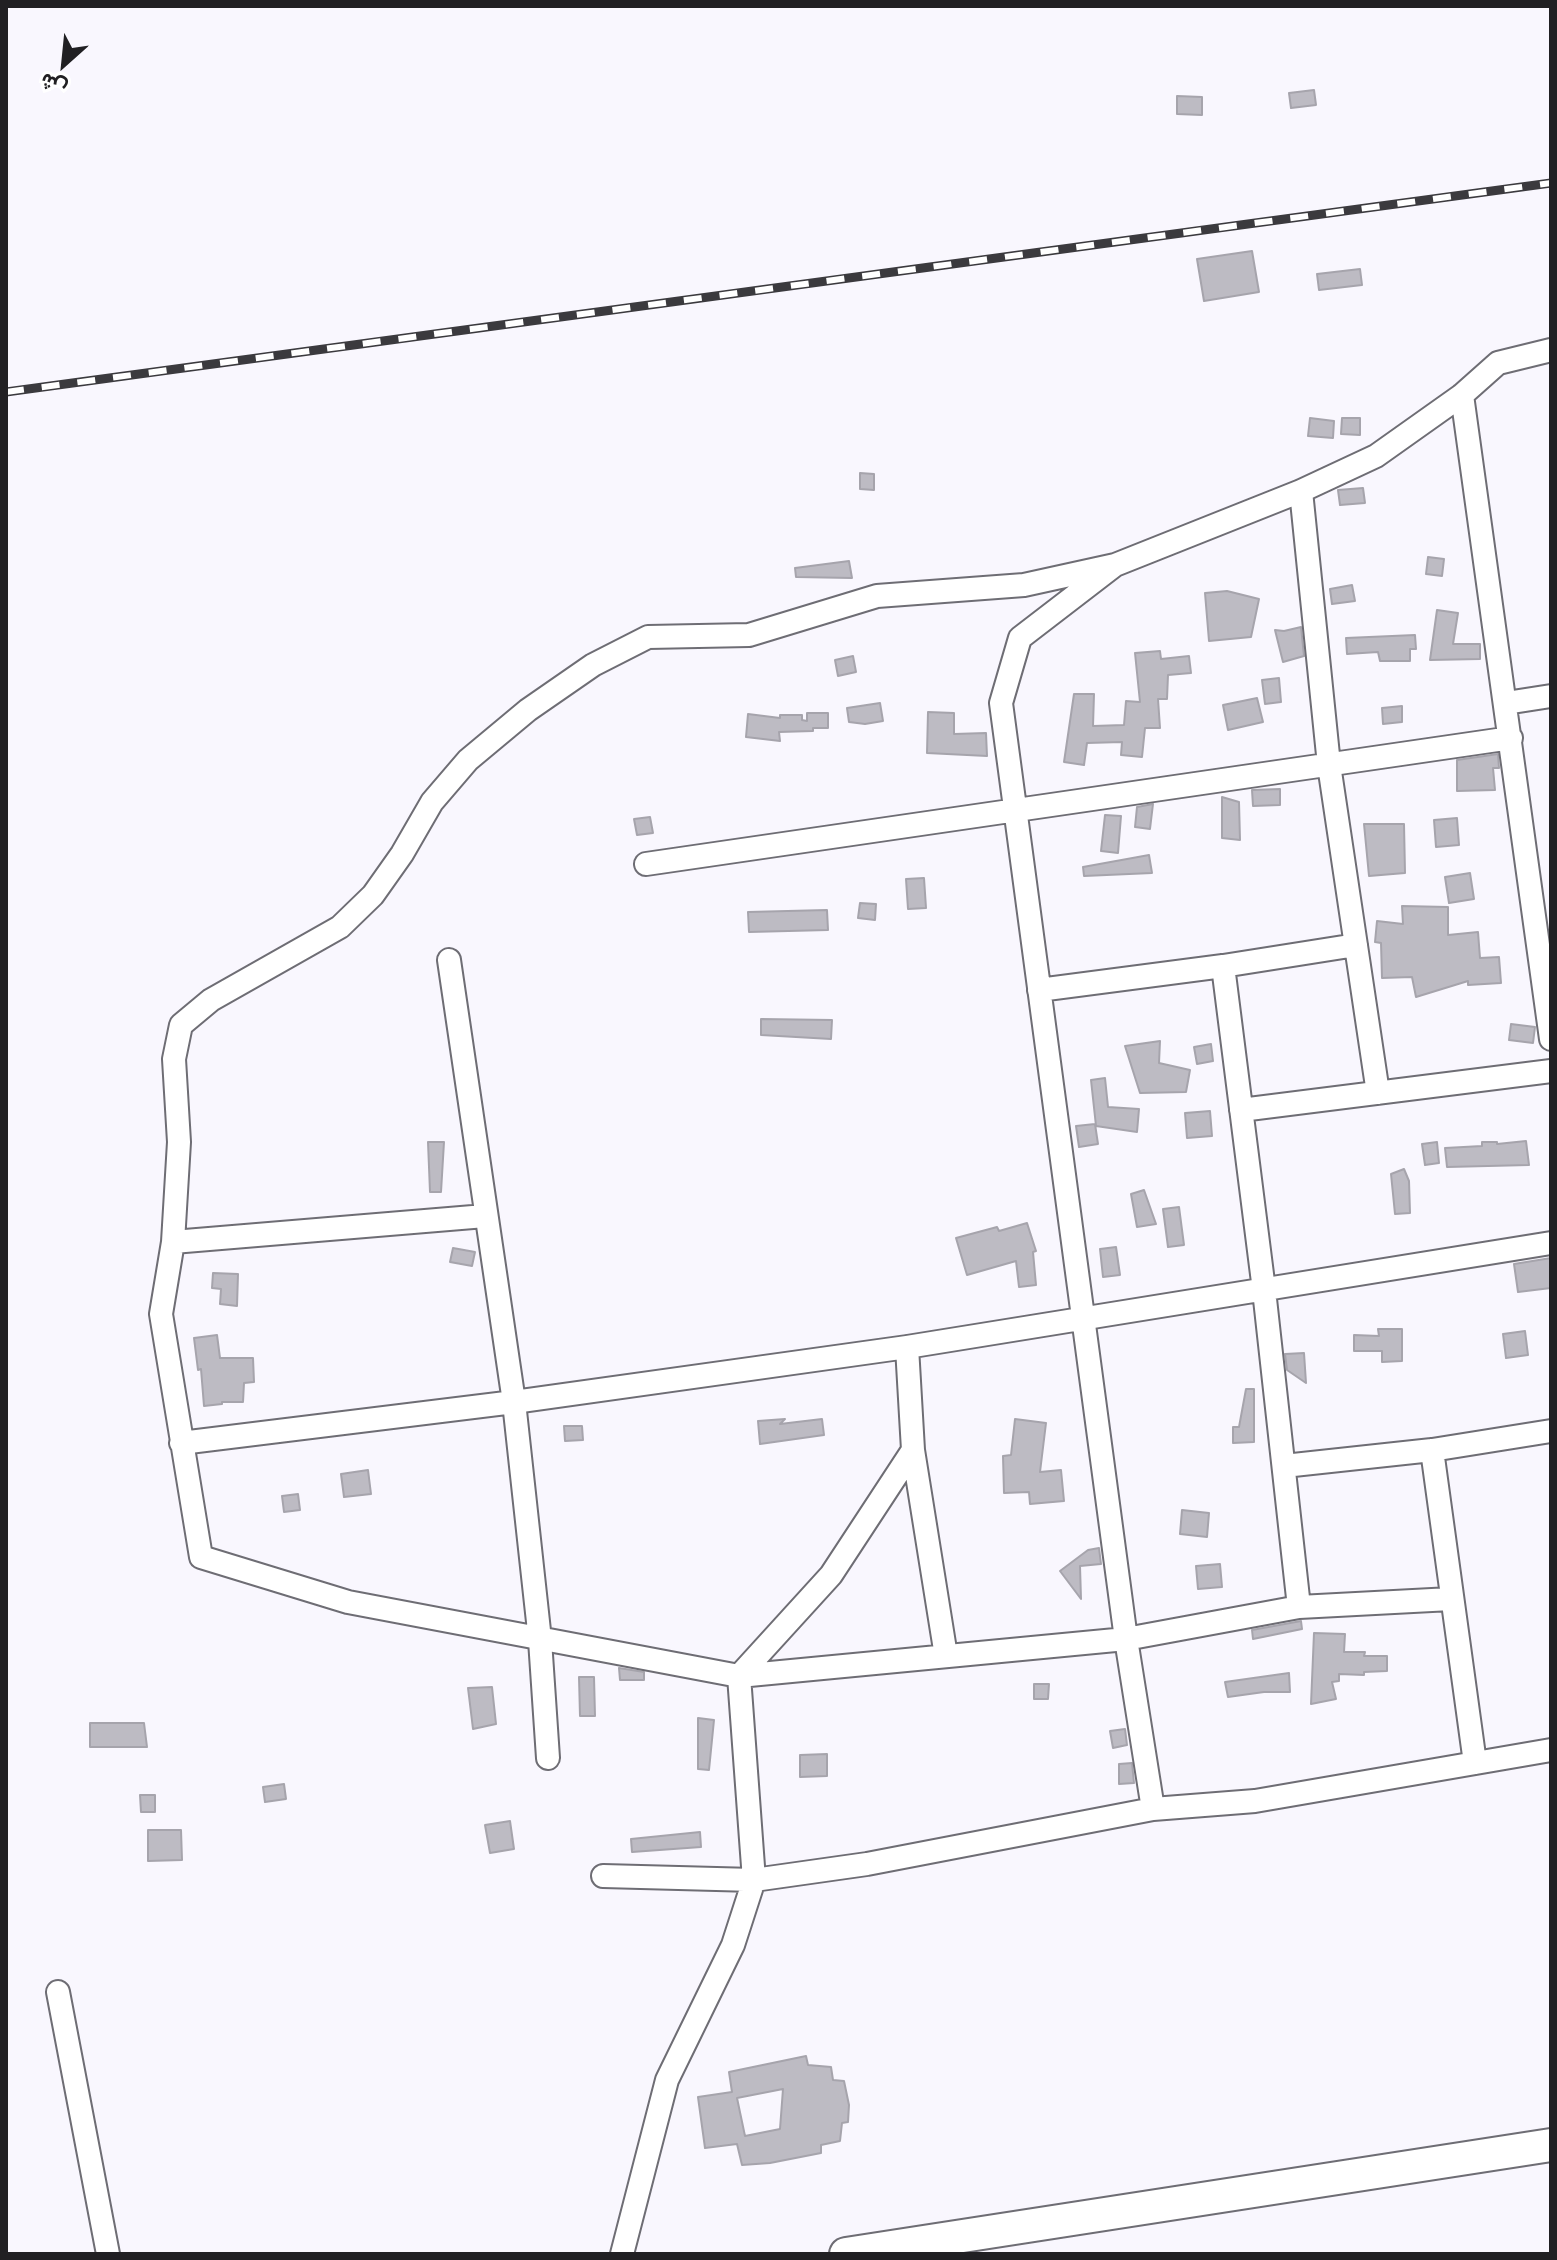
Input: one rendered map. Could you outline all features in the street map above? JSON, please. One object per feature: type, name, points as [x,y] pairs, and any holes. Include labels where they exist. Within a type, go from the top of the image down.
[{"type":"main road","points":[[846,2254],[1551,2145]]},
{"type":"street","points":[[1451,1599],[1299,1607],[1126,1639],[739,1676],[348,1602],[201,1557],[161,1314],[173,1242],[179,1142],[174,1059],[181,1025],[211,1000],[340,927],[373,895],[402,854],[432,802],[468,760],[528,710],[593,665],[648,637],[749,635],[877,596],[1024,585],[1115,565],[1301,491],[1376,456],[1462,395],[1498,363],[1551,350]]},
{"type":"street","points":[[1462,395],[1511,738],[1543,918],[1551,1039]]},
{"type":"street","points":[[1301,491],[1329,765],[1378,1093]]},
{"type":"street","points":[[1115,565],[1020,638],[1001,703],[1126,1639],[1153,1809]]},
{"type":"street","points":[[1506,703],[1551,696]]},
{"type":"street","points":[[646,864],[1511,738]]},
{"type":"street","points":[[1039,990],[1356,945]]},
{"type":"street","points":[[449,960],[514,1402],[540,1640],[548,1758]]},
{"type":"street","points":[[1223,966],[1264,1290],[1299,1607]]},
{"type":"street","points":[[1241,1110],[1551,1071]]},
{"type":"street","points":[[173,1242],[485,1216]]},
{"type":"street","points":[[181,1443],[514,1402],[907,1347],[1551,1243]]},
{"type":"street","points":[[907,1347],[913,1450],[946,1656]]},
{"type":"street","points":[[1284,1466],[1432,1450],[1551,1431]]},
{"type":"street","points":[[622,2254],[667,2080],[733,1945],[754,1880],[739,1676],[831,1575],[913,1450]]},
{"type":"street","points":[[1432,1450],[1475,1763]]},
{"type":"street","points":[[603,1876],[754,1880],[867,1864],[1153,1809],[1255,1801],[1551,1750]]},
{"type":"street","points":[[58,1992],[108,2254]]},
{"type":"building","points":[[1314,90],[1316,105],[1291,108],[1289,93]]},
{"type":"building","points":[[1177,96],[1202,97],[1202,115],[1177,114]]},
{"type":"building","points":[[1252,251],[1259,292],[1204,301],[1197,259]]},
{"type":"building","points":[[1360,269],[1362,285],[1319,290],[1317,274]]},
{"type":"building","points":[[1310,418],[1334,421],[1333,438],[1308,436]]},
{"type":"building","points":[[1342,418],[1360,418],[1360,435],[1341,434]]},
{"type":"building","points":[[860,473],[874,474],[874,490],[860,489]]},
{"type":"building","points":[[1363,488],[1365,503],[1340,505],[1338,490]]},
{"type":"building","points":[[1428,557],[1444,559],[1442,576],[1426,574]]},
{"type":"building","points":[[849,561],[852,578],[796,577],[795,568]]},
{"type":"building","points":[[1352,585],[1355,601],[1332,604],[1330,589]]},
{"type":"building","points":[[1227,591],[1259,599],[1251,637],[1209,641],[1205,593]]},
{"type":"building","points":[[1437,610],[1458,613],[1453,644],[1480,644],[1480,659],[1430,660]]},
{"type":"building","points":[[1301,627],[1304,656],[1283,662],[1275,630]]},
{"type":"building","points":[[1415,635],[1416,649],[1410,649],[1410,661],[1380,661],[1378,652],[1347,654],[1346,638]]},
{"type":"building","points":[[1160,651],[1161,659],[1189,656],[1191,673],[1168,675],[1167,699],[1158,699],[1160,728],[1145,728],[1142,757],[1121,755],[1122,742],[1087,743],[1084,765],[1064,762],[1074,694],[1094,694],[1093,726],[1124,725],[1126,701],[1140,702],[1135,653]]},
{"type":"building","points":[[853,656],[856,672],[838,676],[835,660]]},
{"type":"building","points":[[1279,678],[1281,702],[1265,704],[1262,680]]},
{"type":"building","points":[[1257,698],[1263,722],[1228,730],[1223,705]]},
{"type":"building","points":[[880,703],[883,721],[865,724],[849,722],[847,708]]},
{"type":"building","points":[[1402,706],[1402,722],[1383,724],[1382,708]]},
{"type":"building","points":[[928,712],[954,713],[954,734],[986,733],[987,756],[927,753]]},
{"type":"building","points":[[807,713],[828,713],[828,728],[779,732],[780,741],[746,737],[748,714],[780,718],[780,715],[802,715],[802,720],[807,721]]},
{"type":"building","points":[[1498,754],[1499,768],[1493,768],[1495,790],[1457,791],[1457,760]]},
{"type":"building","points":[[1280,789],[1280,805],[1253,806],[1252,790]]},
{"type":"building","points":[[1222,797],[1239,802],[1240,840],[1222,838]]},
{"type":"building","points":[[1153,804],[1150,829],[1135,827],[1137,807]]},
{"type":"building","points":[[1105,815],[1121,816],[1118,853],[1101,851]]},
{"type":"building","points":[[650,817],[653,833],[637,835],[634,819]]},
{"type":"building","points":[[1457,818],[1459,845],[1436,847],[1434,820]]},
{"type":"building","points":[[1364,824],[1404,824],[1405,873],[1369,876]]},
{"type":"building","points":[[1149,855],[1152,873],[1084,876],[1083,867]]},
{"type":"building","points":[[1470,873],[1474,899],[1449,903],[1445,877]]},
{"type":"building","points":[[924,878],[926,908],[908,909],[906,879]]},
{"type":"building","points":[[860,903],[876,904],[875,920],[858,918]]},
{"type":"building","points":[[1402,906],[1448,907],[1448,935],[1478,932],[1480,958],[1499,957],[1501,983],[1468,985],[1468,981],[1416,997],[1412,977],[1382,978],[1381,943],[1375,942],[1377,921],[1403,924]]},
{"type":"building","points":[[827,910],[828,930],[749,932],[748,912]]},
{"type":"building","points":[[761,1019],[832,1020],[831,1039],[761,1035]]},
{"type":"building","points":[[1511,1024],[1535,1027],[1533,1043],[1509,1040]]},
{"type":"building","points":[[1160,1041],[1159,1063],[1190,1070],[1186,1092],[1140,1093],[1125,1046]]},
{"type":"building","points":[[1211,1044],[1213,1061],[1197,1064],[1194,1047]]},
{"type":"building","points":[[1105,1078],[1108,1107],[1139,1109],[1137,1132],[1096,1126],[1091,1080]]},
{"type":"building","points":[[1210,1111],[1212,1136],[1187,1138],[1185,1113]]},
{"type":"building","points":[[1095,1124],[1098,1144],[1079,1147],[1076,1126]]},
{"type":"building","points":[[1526,1141],[1529,1165],[1447,1167],[1445,1148],[1482,1146],[1482,1142]]},
{"type":"building","points":[[428,1142],[444,1142],[441,1192],[430,1192]]},
{"type":"building","points":[[1437,1142],[1439,1163],[1425,1165],[1422,1144]]},
{"type":"building","points":[[1404,1169],[1409,1181],[1410,1213],[1395,1214],[1391,1174]]},
{"type":"building","points":[[1144,1190],[1156,1224],[1137,1227],[1131,1194]]},
{"type":"building","points":[[1179,1207],[1184,1245],[1168,1247],[1163,1209]]},
{"type":"building","points":[[1027,1223],[1036,1251],[1033,1252],[1036,1285],[1019,1287],[1016,1261],[967,1275],[956,1238]]},
{"type":"building","points":[[1116,1247],[1120,1275],[1103,1277],[1100,1249]]},
{"type":"building","points":[[453,1248],[475,1252],[472,1266],[450,1262]]},
{"type":"building","points":[[1551,1258],[1551,1288],[1518,1292],[1514,1264]]},
{"type":"building","points":[[213,1273],[238,1274],[237,1306],[220,1304],[221,1289],[212,1288]]},
{"type":"building","points":[[1378,1329],[1402,1329],[1402,1361],[1382,1362],[1382,1351],[1354,1351],[1354,1335],[1379,1336]]},
{"type":"building","points":[[1525,1331],[1528,1355],[1506,1358],[1503,1334]]},
{"type":"building","points":[[217,1335],[220,1358],[253,1358],[254,1382],[244,1383],[243,1402],[204,1406],[201,1369],[198,1370],[194,1338]]},
{"type":"building","points":[[1304,1353],[1306,1383],[1287,1370],[1285,1354]]},
{"type":"building","points":[[1246,1389],[1254,1389],[1254,1442],[1233,1443],[1233,1427],[1239,1427]]},
{"type":"building","points":[[785,1419],[780,1424],[822,1419],[824,1435],[760,1444],[758,1421]]},
{"type":"building","points":[[1015,1419],[1046,1423],[1040,1472],[1061,1470],[1064,1501],[1030,1504],[1029,1492],[1004,1493],[1003,1456],[1011,1455]]},
{"type":"building","points":[[564,1426],[582,1426],[583,1440],[565,1441]]},
{"type":"building","points":[[368,1470],[371,1494],[344,1497],[341,1474]]},
{"type":"building","points":[[298,1494],[300,1510],[284,1512],[282,1496]]},
{"type":"building","points":[[1182,1510],[1209,1513],[1207,1537],[1180,1534]]},
{"type":"building","points":[[1099,1548],[1101,1564],[1080,1566],[1081,1599],[1060,1571],[1088,1550]]},
{"type":"building","points":[[1220,1564],[1222,1587],[1198,1589],[1196,1566]]},
{"type":"building","points":[[1301,1621],[1302,1629],[1253,1639],[1252,1630]]},
{"type":"building","points":[[1314,1633],[1345,1634],[1344,1652],[1387,1656],[1387,1671],[1364,1672],[1364,1675],[1339,1674],[1339,1681],[1332,1682],[1336,1699],[1311,1704]]},
{"type":"building","points":[[619,1668],[644,1672],[644,1680],[620,1680]]},
{"type":"building","points":[[1289,1673],[1290,1692],[1228,1697],[1225,1682]]},
{"type":"building","points":[[579,1677],[594,1677],[595,1716],[580,1716]]},
{"type":"building","points":[[1034,1684],[1049,1684],[1048,1699],[1034,1699]]},
{"type":"building","points":[[492,1687],[496,1724],[473,1729],[468,1688]]},
{"type":"building","points":[[698,1718],[714,1720],[709,1770],[698,1769]]},
{"type":"building","points":[[90,1723],[144,1723],[147,1747],[90,1747]]},
{"type":"building","points":[[1125,1729],[1127,1745],[1113,1748],[1110,1731]]},
{"type":"building","points":[[827,1754],[827,1776],[800,1777],[800,1755]]},
{"type":"building","points":[[1132,1763],[1134,1783],[1119,1784],[1119,1764]]},
{"type":"building","points":[[284,1784],[286,1799],[265,1802],[263,1787]]},
{"type":"building","points":[[140,1795],[155,1795],[155,1812],[141,1812]]},
{"type":"building","points":[[510,1821],[514,1849],[490,1853],[485,1825]]},
{"type":"building","points":[[148,1830],[181,1830],[182,1860],[148,1861]]},
{"type":"building","points":[[700,1832],[701,1847],[632,1852],[631,1839]]},
{"type":"building","points":[[806,2056],[808,2065],[831,2067],[833,2080],[844,2081],[849,2105],[848,2122],[842,2123],[840,2141],[821,2145],[821,2153],[742,2165],[737,2144],[705,2148],[698,2097],[732,2092],[729,2072]],"holes":[[[783,2089],[780,2129],[745,2136],[737,2098]]]},
{"type":"railway","points":[[6,392],[1551,183]]}]
